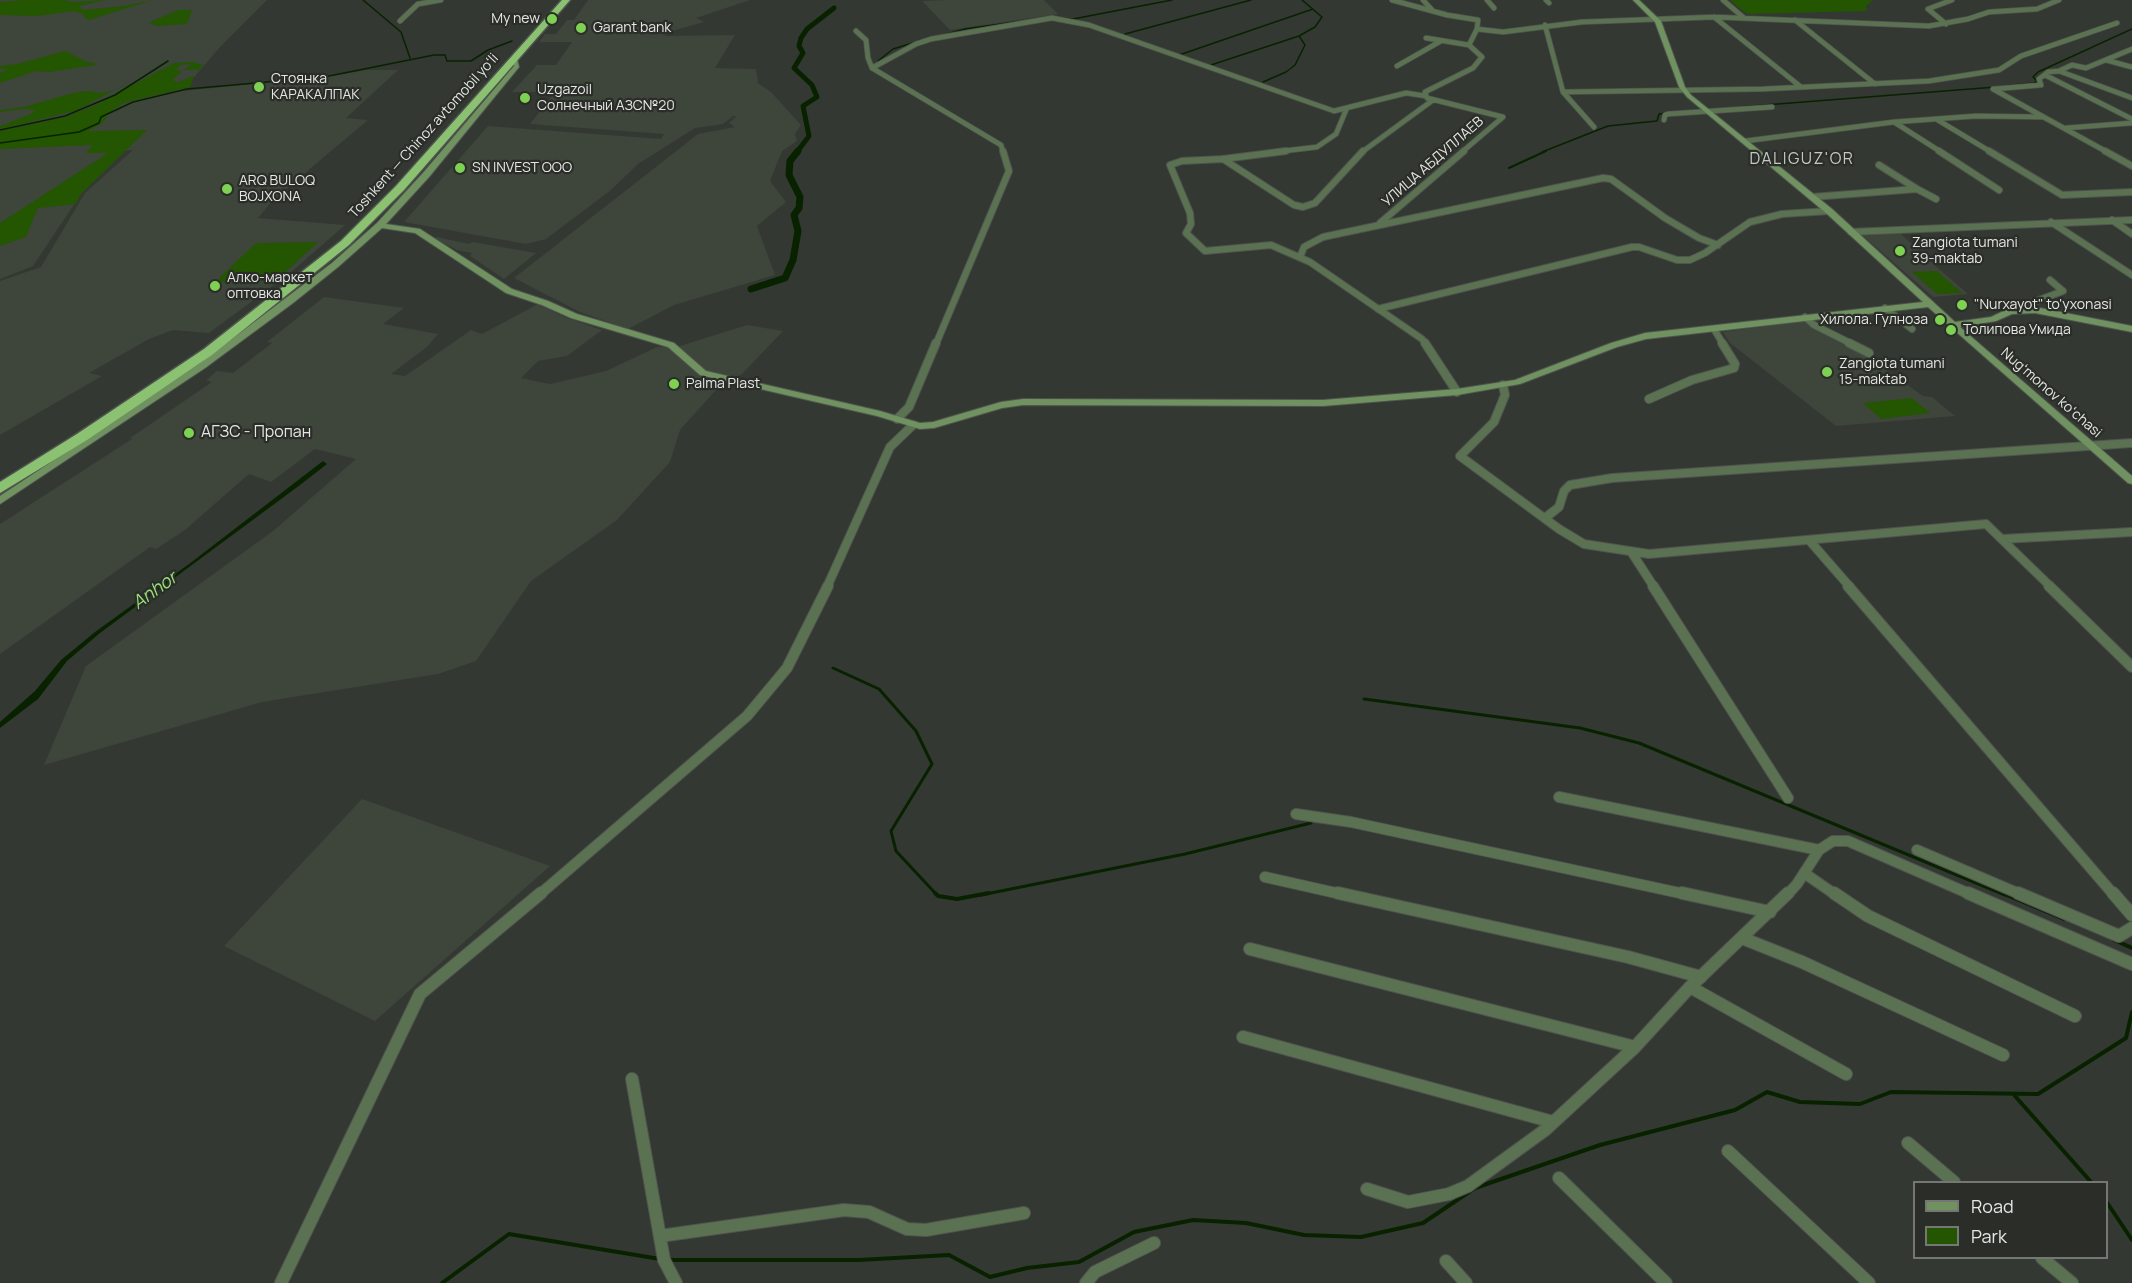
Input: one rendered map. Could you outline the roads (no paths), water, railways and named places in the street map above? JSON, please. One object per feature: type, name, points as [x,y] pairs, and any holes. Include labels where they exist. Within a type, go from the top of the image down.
[{"type":"highway","name":"Toshkent — Chinoz avtomobil yoʻli","points":[[0,479],[168,371],[277,291],[372,208],[469,111],[558,0]]},
{"type":"highway","name":"Toshkent — Chinoz avtomobil yoʻli","points":[[0,488],[82,437],[228,338],[297,284],[359,230],[428,157],[566,0]]},
{"type":"highway","points":[[428,157],[444,154]]},
{"type":"highway","points":[[359,230],[380,225]]},
{"type":"street","points":[[400,21],[418,4],[441,0]]},
{"type":"street","points":[[1392,0],[1478,20],[1477,29],[1469,45]]},
{"type":"street","points":[[1423,0],[1433,11]]},
{"type":"street","points":[[1487,0],[1494,8]]},
{"type":"street","name":"Nugʻmonov koʻchasi","points":[[1636,0],[1657,19],[1684,91],[1829,211],[1953,325],[2132,481]]},
{"type":"street","points":[[1723,0],[1744,18]]},
{"type":"street","points":[[1946,24],[1928,9],[1952,0]]},
{"type":"street","points":[[1477,29],[1503,32],[1545,25],[1714,17],[1847,21],[1875,25],[1946,24],[1989,12],[2037,9],[2059,0]]},
{"type":"street","points":[[1714,17],[1801,87]]},
{"type":"street","points":[[872,68],[931,39],[1052,18],[1089,25],[1334,111],[1346,110],[1406,93],[1426,96],[1433,100],[1406,122],[1363,151],[1315,203],[1303,207],[1294,205],[1223,159]]},
{"type":"street","points":[[1795,19],[1875,84]]},
{"type":"street","points":[[1563,92],[1684,91],[1929,81],[1999,70],[2021,56],[2117,23]]},
{"type":"street","points":[[1545,25],[1563,92],[1594,128]]},
{"type":"street","points":[[856,31],[866,40],[872,68],[1001,144],[1009,171],[909,407],[897,419]]},
{"type":"street","points":[[1426,38],[1469,45],[1482,57],[1473,68],[1425,92],[1426,96]]},
{"type":"street","points":[[1397,66],[1441,40]]},
{"type":"street","points":[[2132,49],[2086,68],[2073,65],[2059,71],[2048,72],[2039,79],[2041,85],[1993,89],[2132,166]]},
{"type":"street","points":[[2106,60],[2132,67]]},
{"type":"street","points":[[2059,71],[2132,98]]},
{"type":"street","points":[[2045,75],[2132,121]]},
{"type":"street","name":"УЛИЦА АБДУЛЛАЕВ","points":[[1378,224],[1503,117],[1433,100]]},
{"type":"street","points":[[1664,120],[1668,114],[1705,109],[1772,107]]},
{"type":"street","points":[[1346,110],[1336,134],[1317,147],[1223,159],[1182,161],[1169,166],[1190,213],[1191,224],[1186,234],[1206,251],[1271,245],[1300,257],[1422,339],[1457,392]]},
{"type":"street","points":[[0,501],[212,360],[314,283],[380,225],[444,154],[469,111]]},
{"type":"street","points":[[1745,141],[1894,122],[1976,116],[2043,117]]},
{"type":"street","points":[[1936,119],[2062,195],[2132,192]]},
{"type":"street","points":[[2064,128],[2132,121]]},
{"type":"street","points":[[1894,122],[1999,190]]},
{"type":"street","points":[[1879,165],[1935,199]]},
{"type":"street","points":[[1300,257],[1304,247],[1314,240],[1378,224],[1604,178],[1611,179],[1665,218],[1699,238],[1718,245]]},
{"type":"street","points":[[1812,197],[1917,189]]},
{"type":"street","points":[[1378,309],[1632,247],[1685,261],[1698,257],[1750,222],[1782,214],[1829,211]]},
{"type":"street","points":[[2112,220],[2132,234]]},
{"type":"street","points":[[1851,232],[2132,220]]},
{"type":"street","points":[[2051,222],[2132,275]]},
{"type":"street","points":[[380,225],[417,231],[509,291],[574,316],[671,345],[703,373],[897,419],[913,425],[934,425],[996,406],[1023,402],[1323,403],[1457,392],[1503,385],[1637,338],[1930,304]]},
{"type":"street","points":[[1953,325],[1994,319],[2063,291],[2050,280]]},
{"type":"street","points":[[1885,308],[1912,329]]},
{"type":"street","points":[[2010,311],[2045,311],[2132,329]]},
{"type":"street","points":[[1805,317],[1814,325],[1869,353]]},
{"type":"street","points":[[1649,399],[1692,380],[1734,368],[1735,364],[1714,329]]},
{"type":"street","points":[[1503,385],[1505,395],[1494,422],[1460,456],[1571,538],[1584,544],[1632,553],[1986,524],[2132,667]]},
{"type":"street","points":[[281,1283],[420,994],[512,918],[754,708],[787,668],[820,604],[890,447],[913,425]]},
{"type":"street","points":[[1545,518],[1559,507],[1564,491],[1569,485],[1612,478],[2132,443]]},
{"type":"street","points":[[2002,539],[2132,532]]},
{"type":"street","points":[[1809,540],[2132,915]]},
{"type":"street","points":[[1632,553],[1788,798]]},
{"type":"street","points":[[1559,797],[1819,850]]},
{"type":"street","points":[[1296,814],[1351,822],[1770,912]]},
{"type":"street","points":[[1367,1189],[1408,1202],[1449,1194],[1468,1186],[1553,1122],[1635,1047],[1690,987],[1797,884],[1819,850],[1833,841],[1848,841],[2129,963]]},
{"type":"street","points":[[1917,850],[2119,936],[2132,928]]},
{"type":"street","points":[[1804,873],[1868,916],[2075,1016]]},
{"type":"street","points":[[1265,877],[1629,957],[1701,976]]},
{"type":"street","points":[[1742,938],[1802,962],[2003,1055]]},
{"type":"street","points":[[1250,949],[1635,1047]]},
{"type":"street","points":[[1690,987],[1846,1074]]},
{"type":"street","points":[[1244,1037],[1553,1122]]},
{"type":"street","points":[[632,1079],[664,1260],[676,1283]]},
{"type":"street","points":[[1908,1143],[1953,1181]]},
{"type":"street","points":[[1728,1151],[1869,1283]]},
{"type":"street","points":[[1559,1178],[1666,1283]]},
{"type":"street","points":[[660,1236],[844,1210],[869,1212],[907,1229],[926,1230],[1024,1213]]},
{"type":"street","points":[[1086,1283],[1095,1272],[1154,1243]]},
{"type":"street","points":[[2044,1259],[2072,1283]]},
{"type":"street","points":[[1446,1261],[1466,1283]]},
{"type":"water","points":[[323,461],[327,464],[100,633],[67,661],[38,699],[0,728],[0,722],[35,691],[61,660]]},
{"type":"waterway","points":[[363,0],[401,32],[410,58]]},
{"type":"waterway","points":[[1061,18],[1073,19],[1172,0]]},
{"type":"waterway","points":[[1125,34],[1251,0]]},
{"type":"waterway","points":[[1302,0],[1313,9]]},
{"type":"waterway","name":"Anhor","points":[[797,152],[809,136],[803,106],[817,97],[812,85],[794,68],[803,53],[799,46],[801,38],[807,29],[834,8]]},
{"type":"waterway","points":[[1179,55],[1313,9]]},
{"type":"waterway","points":[[1299,36],[1315,27],[1322,17],[1313,9]]},
{"type":"waterway","points":[[940,36],[965,29],[1016,22]]},
{"type":"waterway","points":[[2003,86],[2034,83],[2037,81],[2033,77],[2038,72],[2132,29]]},
{"type":"waterway","points":[[1211,65],[1299,36]]},
{"type":"waterway","points":[[1263,82],[1286,72],[1295,65],[1305,45],[1299,36]]},
{"type":"waterway","points":[[0,143],[79,132],[99,123],[101,117],[133,102],[187,89],[324,77],[434,55],[445,55],[447,61],[471,61],[488,50],[512,41]]},
{"type":"waterway","points":[[878,61],[893,49],[916,42]]},
{"type":"waterway","points":[[0,130],[65,116],[115,95],[168,61]]},
{"type":"waterway","points":[[1739,107],[1996,87]]},
{"type":"waterway","points":[[1542,152],[1608,126],[1657,121],[1659,114],[1667,113]]},
{"type":"waterway","name":"Anhor","points":[[751,289],[785,278],[793,260],[798,231],[794,215],[799,208],[800,197],[789,175],[790,161],[798,151]]},
{"type":"waterway","points":[[1509,168],[1546,151]]},
{"type":"waterway","points":[[833,668],[879,689],[916,731],[932,764],[891,831],[896,851],[937,895]]},
{"type":"waterway","points":[[1364,699],[1580,728],[1639,743],[2005,895]]},
{"type":"waterway","points":[[981,895],[1185,854],[1311,823]]},
{"type":"waterway","points":[[937,895],[957,899],[989,893]]},
{"type":"waterway","points":[[2002,893],[2064,919]]},
{"type":"waterway","points":[[2114,940],[2132,948]]},
{"type":"waterway","points":[[667,1260],[859,1260],[949,1255],[990,1277],[1027,1268],[1079,1262],[1134,1232],[1193,1220],[1246,1223],[1304,1235],[1361,1237],[1423,1223],[1475,1188],[1600,1145],[1735,1110],[1767,1092],[1800,1102],[1860,1104],[1891,1092],[2038,1094],[2126,1038],[2132,1012]]},
{"type":"waterway","points":[[2015,1096],[2090,1181]]},
{"type":"waterway","points":[[2108,1204],[2132,1240]]},
{"type":"waterway","points":[[442,1283],[509,1234],[660,1259]]},
{"type":"place","name":"My new","points":[[552,19]]},
{"type":"place","name":"Garant bank","points":[[581,28]]},
{"type":"place","name":"Стоянка КАРАКАЛПАК","points":[[259,87]]},
{"type":"place","name":"Uzgazoil Солнечный АЗС№20","points":[[525,98]]},
{"type":"place","name":"SN INVEST ООО","points":[[460,168]]},
{"type":"place","name":"ARQ BULOQ BOJXONA","points":[[227,189]]},
{"type":"place","name":"Zangiota tumani 39-maktab","points":[[1900,251]]},
{"type":"place","name":"Алко-маркет оптовка","points":[[215,286]]},
{"type":"place","name":"\"Nurxayot\" to'yxonasi","points":[[1962,305]]},
{"type":"place","name":"Хилола. Гулноза","points":[[1940,320]]},
{"type":"place","name":"Толипова Умида","points":[[1951,330]]},
{"type":"place","name":"Zangiota tumani 15-maktab","points":[[1827,372]]},
{"type":"place","name":"Palma Plast","points":[[674,384]]},
{"type":"place","name":"АГЗС - Пропан","points":[[189,433]]},
{"type":"district","name":"DALIGUZ'OR","points":[[1802,160]]}]
